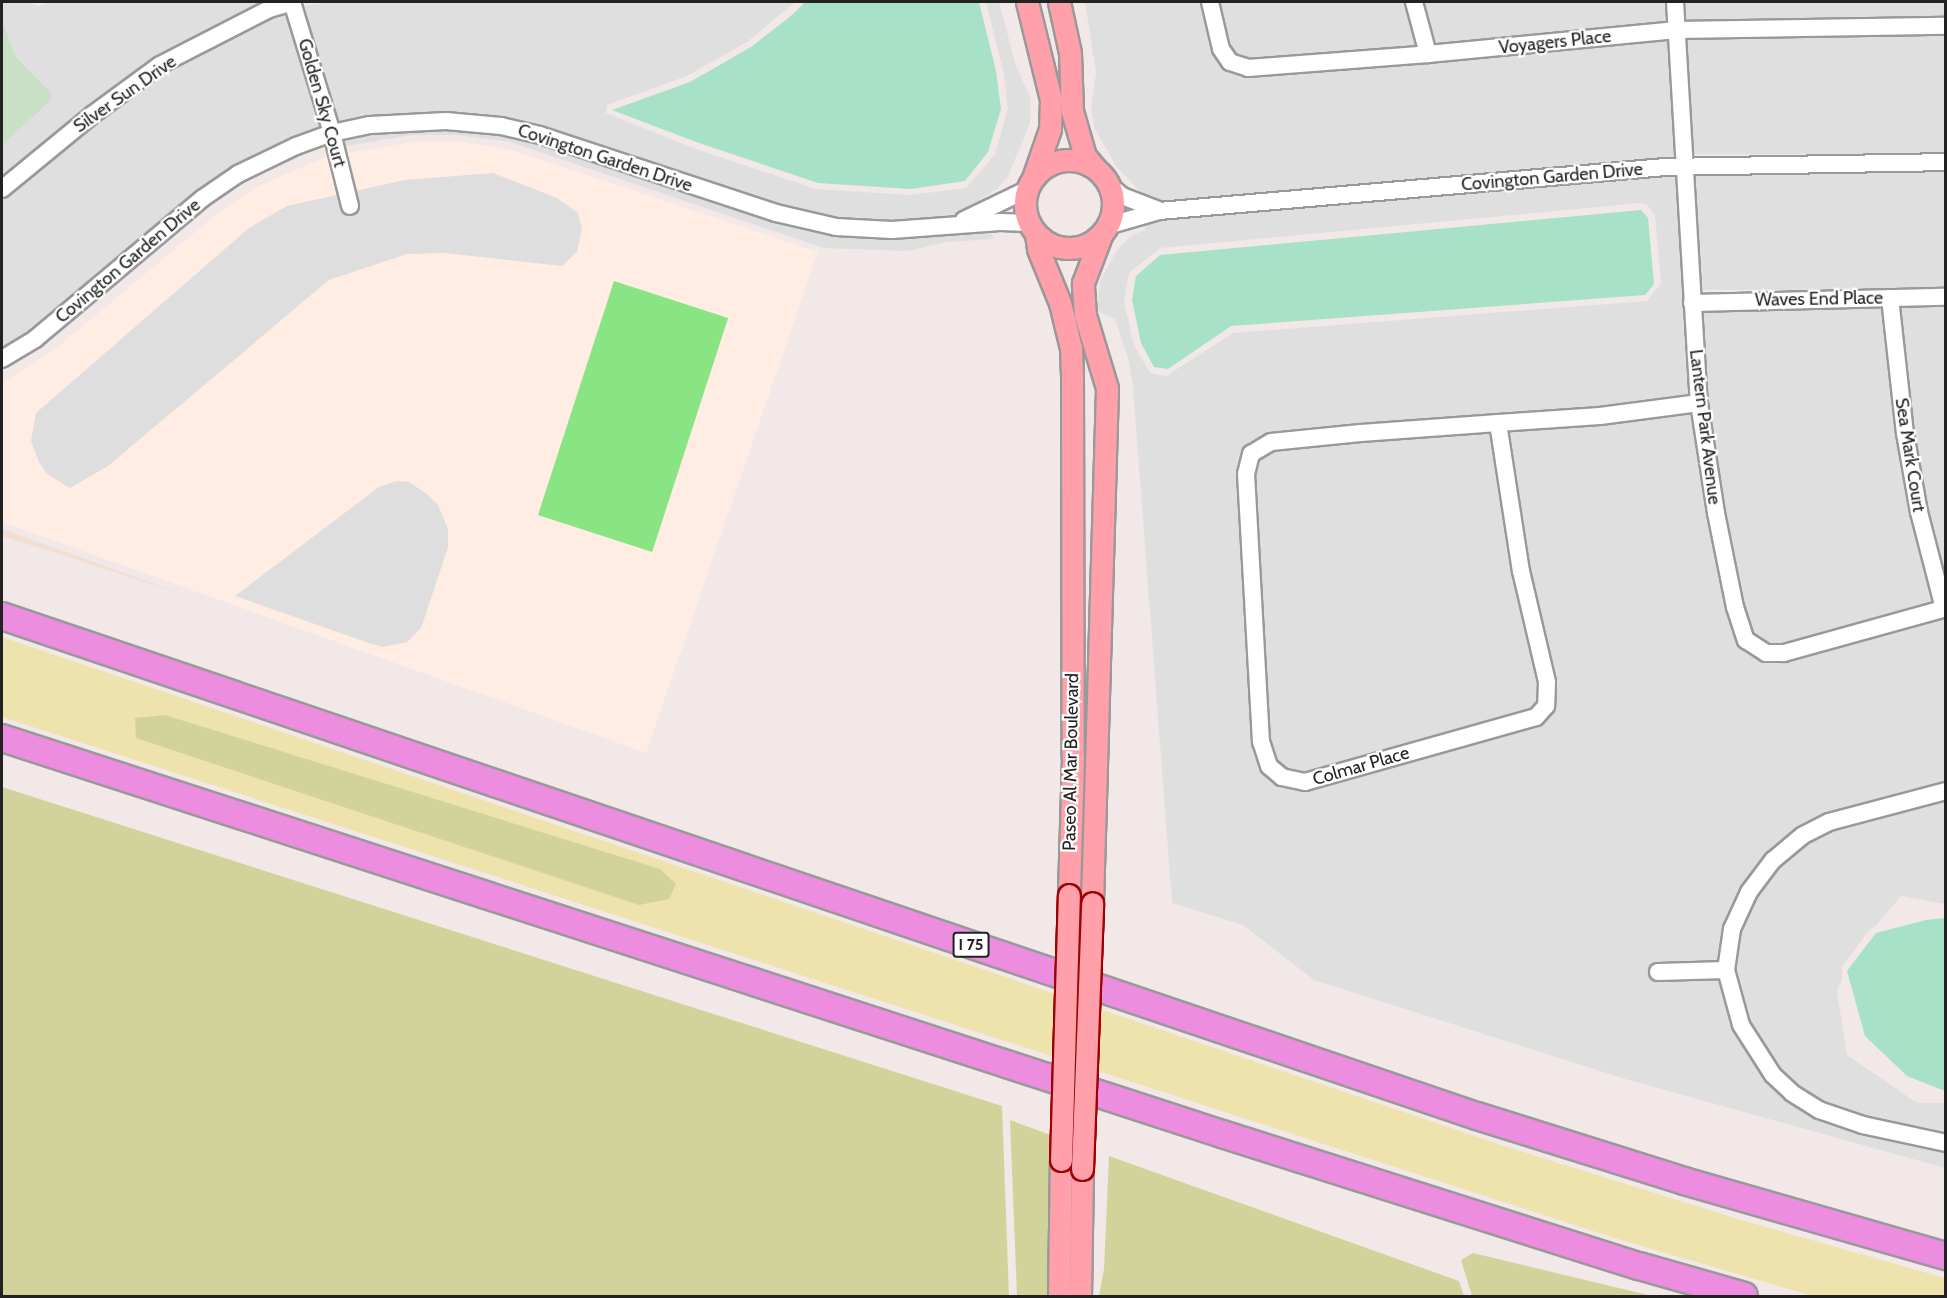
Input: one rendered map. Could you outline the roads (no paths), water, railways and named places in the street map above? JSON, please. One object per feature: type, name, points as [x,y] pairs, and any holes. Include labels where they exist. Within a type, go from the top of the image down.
[{"type":"highway","name":"I 75","points":[[2,616],[1477,1116],[1684,1181],[1946,1256]]},
{"type":"highway","points":[[2,738],[1222,1134],[1638,1266],[1744,1296]]},
{"type":"main road","points":[[1027,2],[1051,100],[1050,129],[1025,200],[1033,228],[1048,243],[1069,248],[1090,243],[1104,230],[1113,206],[1109,185],[1085,156],[1072,111],[1070,53],[1059,2]]},
{"type":"main road","points":[[1031,184],[1049,165],[1062,160],[1076,160],[1095,168]]},
{"type":"main road","name":"Paseo Al Mar Boulevard","points":[[1033,228],[1038,249],[1060,303],[1071,357],[1073,757],[1059,1296]]},
{"type":"main road","name":"Paseo Al Mar Boulevard","points":[[1080,1287],[1107,388],[1085,315],[1083,283],[1104,230]]},
{"type":"street","name":"Golden Sky Court","points":[[292,2],[333,133],[350,206]]},
{"type":"street","name":"Silver Sun Drive","points":[[2,189],[92,115],[160,65],[269,9],[292,2]]},
{"type":"street","name":"Voyagers Place","points":[[1210,2],[1221,49],[1230,62],[1248,68],[1428,54],[1677,30],[1946,26]]},
{"type":"street","points":[[1414,2],[1428,54]]},
{"type":"street","name":"Lantern Park Avenue","points":[[1675,2],[1699,403],[1716,513],[1735,607],[1746,640],[1766,653],[1784,653],[1945,609]]},
{"type":"street","name":"Covington Garden Drive","points":[[2,360],[34,339],[203,198],[261,162],[333,133],[403,121],[446,121],[492,125],[540,135],[806,221],[836,227],[892,230],[952,225],[1033,228]]},
{"type":"street","name":"Covington Garden Drive","points":[[1104,230],[1159,211],[1684,167],[1946,162]]},
{"type":"street","name":"Covington Garden Drive","points":[[952,225],[1003,203],[1031,184]]},
{"type":"street","name":"Covington Garden Drive","points":[[1109,185],[1122,196],[1159,211]]},
{"type":"street","name":"Waves End Place","points":[[1692,303],[1946,297]]},
{"type":"street","name":"Sea Mark Court","points":[[1890,298],[1918,512],[1945,609]]},
{"type":"street","name":"Colmar Place","points":[[1498,423],[1521,571],[1547,682],[1546,706],[1536,717],[1305,782],[1282,777],[1269,766],[1261,742],[1246,474],[1251,454],[1271,442],[1498,423],[1600,416],[1699,403]]},
{"type":"street","points":[[1946,791],[1829,822],[1802,836],[1773,860],[1749,892],[1732,929],[1726,970],[1741,1025],[1773,1075],[1792,1093],[1819,1110],[1852,1121],[1946,1143]]},
{"type":"street","points":[[1658,972],[1726,970]]}]
